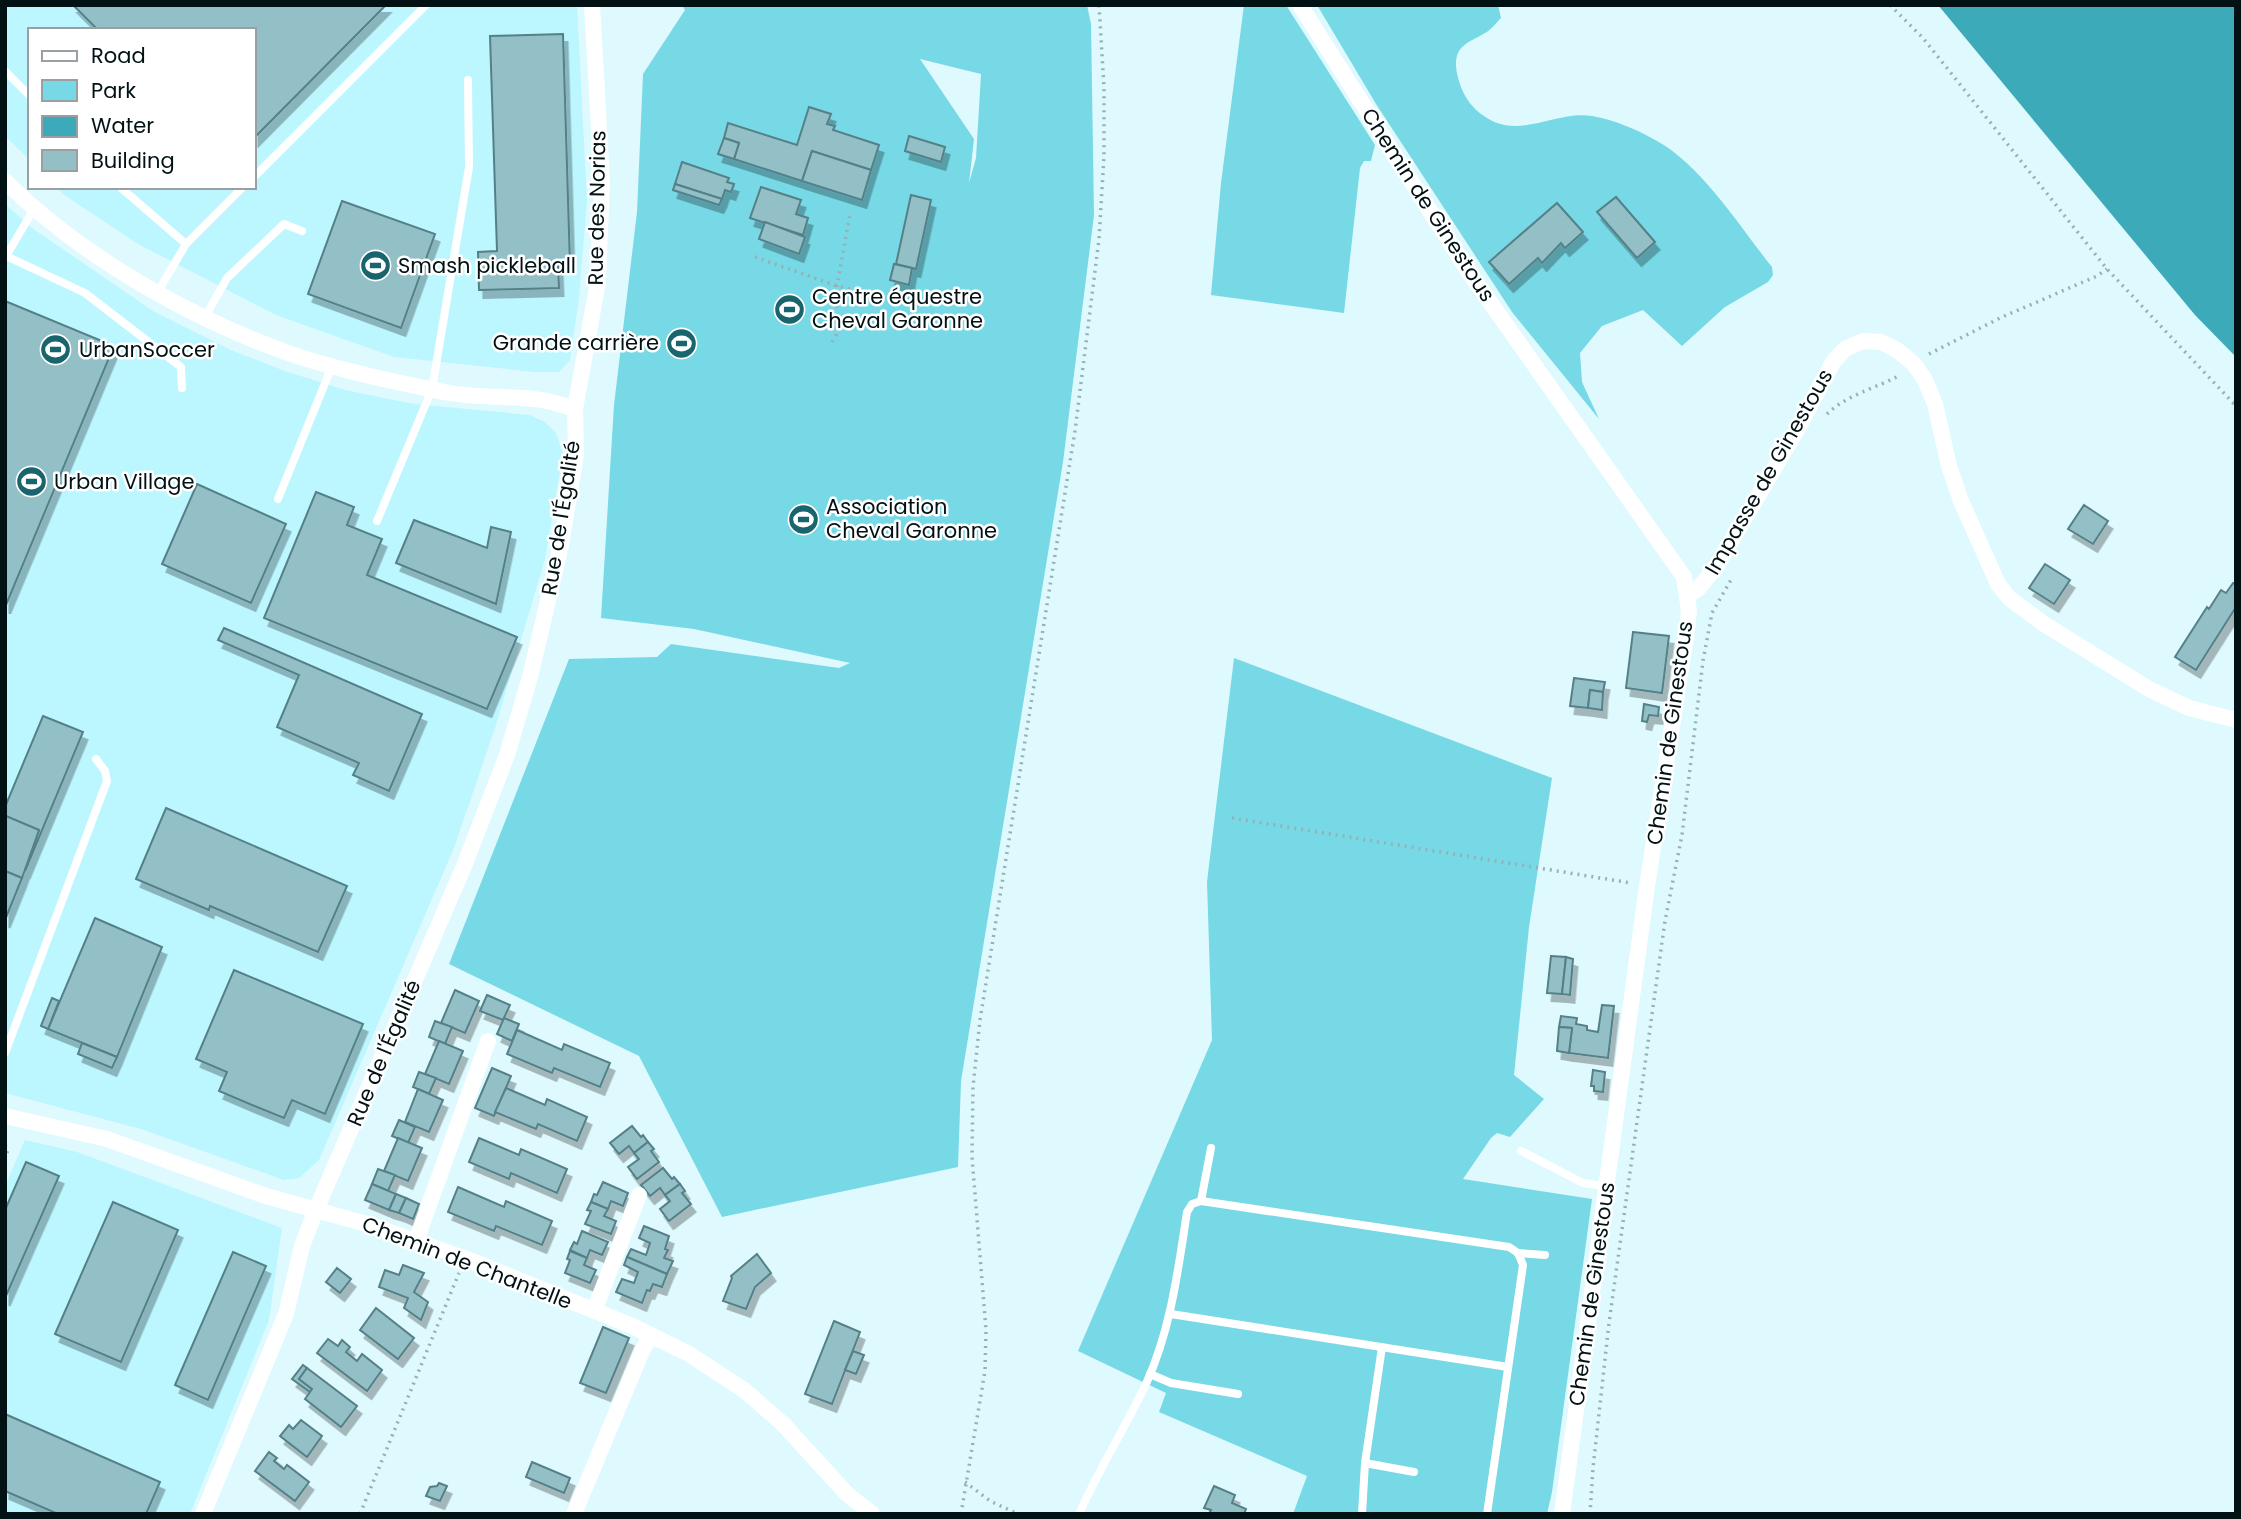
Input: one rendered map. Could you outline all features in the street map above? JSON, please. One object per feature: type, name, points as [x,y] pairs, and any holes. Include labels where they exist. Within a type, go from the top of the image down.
[{"type":"street","name":"Rue des Norias","points":[[575,409],[598,282],[600,244],[602,181],[592,5]]},
{"type":"street","name":"Chemin de Ginestous","points":[[1300,5],[1468,271],[1684,577],[1687,596],[1686,636],[1647,886],[1562,1514]]},
{"type":"street","points":[[5,181],[34,209],[158,293],[205,317],[299,356],[454,394],[538,399],[575,409]]},
{"type":"street","name":"Impasse de Ginestous","points":[[1687,596],[1698,589],[1716,567],[1795,434],[1833,362],[1845,349],[1863,341],[1881,342],[1897,350],[1914,364],[1925,380],[1935,404],[1949,466],[1965,512],[1998,584],[2009,598],[2044,624],[2149,689],[2189,708],[2236,720]]},
{"type":"street","name":"Rue de l'Égalité","points":[[203,1514],[286,1314],[302,1246],[316,1210],[464,866],[507,755],[530,677],[560,550],[576,455],[575,409]]},
{"type":"street","points":[[416,1241],[488,1041]]},
{"type":"street","name":"Chemin de Chantelle","points":[[5,1115],[107,1139],[267,1196],[416,1241],[651,1335],[688,1354],[744,1390],[783,1424],[847,1494],[872,1514]]},
{"type":"street","points":[[594,1311],[639,1195]]},
{"type":"street","points":[[573,1514],[642,1350],[651,1335]]},
{"type":"street","name":"Chemin de Ginestous","points":[[1567,1488],[1570,1514]]},
{"type":"lane","points":[[256,175],[426,5]]},
{"type":"lane","points":[[5,71],[28,94]]},
{"type":"lane","points":[[377,521],[432,389],[469,167],[468,80]]},
{"type":"lane","points":[[122,189],[187,244]]},
{"type":"lane","points":[[158,293],[187,244],[241,189]]},
{"type":"lane","points":[[34,209],[6,256],[85,293],[181,367],[182,388]]},
{"type":"lane","points":[[205,317],[227,278],[284,224],[302,231]]},
{"type":"lane","points":[[278,499],[332,366]]},
{"type":"lane","points":[[5,1053],[107,781],[105,771],[96,759]]},
{"type":"lane","points":[[1202,1201],[1211,1148]]},
{"type":"lane","points":[[1521,1151],[1583,1183],[1606,1186]]},
{"type":"lane","points":[[1079,1514],[1098,1471],[1150,1374],[1171,1314],[1187,1212],[1192,1204],[1202,1201],[1509,1247],[1518,1253],[1545,1255]]},
{"type":"lane","points":[[1487,1514],[1522,1265],[1518,1253]]},
{"type":"lane","points":[[1171,1314],[1508,1367]]},
{"type":"lane","points":[[1362,1514],[1365,1464],[1381,1348]]},
{"type":"lane","points":[[1150,1374],[1171,1383],[1238,1394]]},
{"type":"lane","points":[[1365,1464],[1415,1472]]},
{"type":"path","points":[[961,1514],[985,1371],[986,1330],[972,1157],[973,1087],[982,1006],[1075,431],[1099,239],[1104,87],[1098,5]]},
{"type":"path","points":[[1890,5],[1923,38],[2107,269],[2236,406]]},
{"type":"path","points":[[832,342],[836,335],[837,286],[849,214]]},
{"type":"path","points":[[755,257],[837,286],[888,299]]},
{"type":"path","points":[[1822,421],[1830,410],[1880,386],[1958,338],[2097,276],[2107,269]]},
{"type":"path","points":[[1590,1514],[1609,1323],[1665,920],[1682,835],[1703,662],[1712,613],[1733,576]]},
{"type":"path","points":[[1232,818],[1647,886]]},
{"type":"path","points":[[5,1145],[8,1150],[5,1158]]},
{"type":"path","points":[[360,1514],[465,1259]]},
{"type":"path","points":[[965,1482],[990,1501],[1018,1514]]},
{"type":"shaded area","points":[[5,5],[577,5],[587,201],[579,299],[570,360],[559,372],[535,372],[394,357],[276,315],[138,244],[59,189],[256,189],[256,28],[28,28],[28,158],[5,136]]},
{"type":"shaded area","points":[[5,204],[32,228],[153,311],[233,351],[345,390],[414,404],[530,415],[545,422],[556,433],[563,454],[545,559],[496,725],[454,848],[319,1160],[299,1178],[284,1180],[141,1129],[5,1093]]},
{"type":"shaded area","points":[[25,1140],[77,1152],[282,1228],[269,1320],[190,1514],[15,1514],[5,1510],[5,1186]]},
{"type":"green space","points":[[682,5],[1087,5],[1091,24],[1094,215],[1063,462],[961,1081],[958,1167],[722,1217],[639,1056],[449,964],[569,659],[657,657],[671,644],[839,668],[850,663],[694,629],[601,618],[614,405],[637,212],[643,74],[685,10]],"holes":[[[920,59],[981,74],[976,158],[969,183],[974,139]]]},
{"type":"green space","points":[[1244,5],[1286,5],[1375,145],[1371,161],[1364,161],[1360,168],[1344,313],[1211,295],[1221,183]]},
{"type":"green space","points":[[1317,5],[1498,5],[1501,18],[1487,32],[1465,45],[1456,60],[1461,87],[1477,110],[1497,123],[1510,126],[1578,115],[1592,116],[1618,123],[1650,137],[1674,152],[1705,181],[1772,267],[1773,275],[1768,282],[1725,307],[1682,346],[1643,310],[1602,326],[1580,353],[1582,382],[1599,419],[1512,312],[1376,104]]},
{"type":"green space","points":[[1234,658],[1552,778],[1529,927],[1514,1075],[1544,1099],[1510,1137],[1497,1133],[1491,1138],[1463,1179],[1592,1199],[1547,1514],[1293,1514],[1307,1476],[1159,1412],[1166,1393],[1078,1351],[1212,1040],[1207,882]]},
{"type":"water","points":[[1938,5],[2236,5],[2236,357],[2195,315]]},
{"type":"building","points":[[73,5],[386,5],[256,136],[256,28],[96,28]]},
{"type":"building","points":[[563,34],[570,265],[558,265],[559,288],[479,290],[478,252],[497,251],[490,36]]},
{"type":"building","points":[[809,107],[831,114],[827,124],[835,126],[833,130],[879,145],[871,170],[812,151],[802,181],[734,159],[739,143],[724,138],[728,123],[797,145]]},
{"type":"building","points":[[909,136],[945,147],[941,162],[905,151]]},
{"type":"building","points":[[724,138],[739,143],[734,159],[718,154]]},
{"type":"building","points":[[812,151],[871,170],[862,200],[802,181]]},
{"type":"building","points":[[682,162],[729,178],[727,182],[734,184],[731,192],[725,190],[722,199],[675,184]]},
{"type":"building","points":[[675,184],[722,199],[719,205],[673,190]]},
{"type":"building","points":[[761,187],[801,200],[796,214],[808,218],[803,235],[750,218]]},
{"type":"building","points":[[911,195],[931,200],[916,269],[896,264]]},
{"type":"building","points":[[1616,197],[1655,242],[1637,258],[1597,212]]},
{"type":"building","points":[[342,201],[435,234],[401,328],[308,294]]},
{"type":"building","points":[[1557,203],[1583,232],[1565,248],[1561,243],[1542,263],[1538,258],[1509,284],[1489,262]]},
{"type":"building","points":[[765,222],[805,237],[799,254],[759,239]]},
{"type":"building","points":[[894,264],[912,268],[909,285],[890,280]]},
{"type":"building","name":"Urban Village","points":[[5,301],[114,346],[6,605],[5,605]]},
{"type":"building","points":[[197,484],[286,524],[251,603],[162,564]]},
{"type":"building","points":[[316,492],[354,507],[347,525],[382,539],[367,575],[517,637],[487,709],[264,618]]},
{"type":"building","points":[[2084,505],[2108,521],[2093,544],[2068,529]]},
{"type":"building","points":[[414,520],[487,548],[491,527],[511,532],[496,604],[396,563]]},
{"type":"building","points":[[2045,564],[2070,580],[2054,604],[2029,588]]},
{"type":"building","points":[[2233,583],[2236,585],[2236,607],[2196,670],[2175,657],[2207,607],[2209,609],[2221,590],[2226,593]]},
{"type":"building","points":[[224,628],[422,714],[389,791],[353,775],[359,763],[277,727],[299,675],[218,640]]},
{"type":"building","points":[[1633,632],[1669,636],[1662,693],[1626,688]]},
{"type":"building","points":[[1574,678],[1605,682],[1603,692],[1590,690],[1588,708],[1570,706]]},
{"type":"building","points":[[1590,690],[1603,692],[1602,710],[1588,708]]},
{"type":"building","points":[[1644,704],[1659,707],[1658,716],[1649,715],[1647,722],[1642,721]]},
{"type":"building","points":[[43,716],[83,732],[25,871],[39,830],[5,816],[5,807]]},
{"type":"building","points":[[166,808],[347,886],[318,952],[210,906],[209,910],[136,879]]},
{"type":"building","points":[[6,816],[39,830],[22,878],[5,871]]},
{"type":"building","points":[[5,871],[22,878],[5,920]]},
{"type":"building","points":[[95,918],[162,947],[117,1057],[48,1029]]},
{"type":"building","points":[[1551,956],[1566,957],[1562,994],[1547,993]]},
{"type":"building","points":[[1566,957],[1573,959],[1570,995],[1562,994]]},
{"type":"building","points":[[234,970],[363,1024],[325,1114],[292,1100],[284,1118],[219,1091],[227,1072],[196,1059]]},
{"type":"building","points":[[455,990],[479,1001],[465,1033],[441,1023]]},
{"type":"building","points":[[487,995],[510,1005],[503,1020],[480,1011]]},
{"type":"building","points":[[52,998],[59,1001],[48,1029],[41,1026]]},
{"type":"building","points":[[1602,1005],[1614,1006],[1608,1058],[1569,1053],[1572,1028],[1559,1027],[1561,1016],[1577,1018],[1576,1024],[1598,1032]]},
{"type":"building","points":[[504,1018],[519,1024],[512,1041],[497,1034]]},
{"type":"building","points":[[435,1021],[452,1027],[445,1044],[429,1037]]},
{"type":"building","points":[[1559,1027],[1572,1028],[1569,1053],[1557,1051]]},
{"type":"building","points":[[517,1030],[562,1050],[564,1044],[610,1063],[600,1087],[554,1068],[552,1073],[507,1054]]},
{"type":"building","points":[[439,1041],[463,1051],[449,1084],[425,1074]]},
{"type":"building","points":[[82,1043],[117,1057],[112,1068],[78,1054]]},
{"type":"building","points":[[492,1068],[511,1076],[494,1116],[475,1108]]},
{"type":"building","points":[[1593,1070],[1605,1072],[1603,1092],[1594,1091],[1594,1086],[1591,1086]]},
{"type":"building","points":[[419,1072],[436,1078],[429,1094],[413,1087]]},
{"type":"building","points":[[506,1088],[545,1105],[547,1099],[587,1117],[577,1141],[538,1124],[536,1129],[495,1112]]},
{"type":"building","points":[[418,1089],[443,1100],[429,1132],[405,1122]]},
{"type":"building","points":[[399,1120],[415,1127],[408,1143],[392,1136]]},
{"type":"building","points":[[632,1126],[648,1142],[634,1153],[629,1146],[619,1154],[610,1143]]},
{"type":"building","points":[[398,1138],[422,1148],[408,1181],[384,1171]]},
{"type":"building","points":[[479,1138],[519,1155],[521,1149],[567,1169],[557,1193],[511,1173],[509,1179],[469,1162]]},
{"type":"building","points":[[648,1142],[659,1162],[637,1179],[628,1167],[639,1159],[634,1153]]},
{"type":"building","points":[[26,1162],[59,1176],[5,1298],[5,1210]]},
{"type":"building","points":[[663,1168],[680,1184],[665,1195],[660,1188],[650,1196],[641,1185]]},
{"type":"building","points":[[378,1169],[395,1175],[388,1191],[372,1184]]},
{"type":"building","points":[[603,1182],[628,1193],[623,1206],[611,1201],[608,1209],[591,1202]]},
{"type":"building","points":[[372,1184],[396,1194],[389,1210],[365,1200]]},
{"type":"building","points":[[680,1184],[685,1191],[682,1193],[691,1204],[669,1221],[660,1209],[670,1201],[665,1195]]},
{"type":"building","points":[[458,1187],[504,1207],[506,1201],[552,1221],[542,1245],[496,1226],[494,1231],[448,1212]]},
{"type":"building","points":[[396,1194],[406,1198],[399,1213],[389,1210]]},
{"type":"building","points":[[406,1198],[419,1204],[413,1219],[399,1213]]},
{"type":"building","points":[[113,1202],[178,1230],[121,1362],[55,1334]]},
{"type":"building","points":[[591,1202],[608,1209],[604,1216],[616,1221],[611,1234],[585,1224],[591,1211],[587,1210]]},
{"type":"building","points":[[644,1226],[669,1236],[665,1249],[668,1250],[664,1258],[673,1261],[667,1274],[627,1257],[631,1249],[646,1255],[650,1243],[639,1238]]},
{"type":"building","points":[[582,1231],[608,1242],[602,1255],[590,1250],[587,1258],[570,1250],[574,1242],[577,1244]]},
{"type":"building","points":[[570,1251],[587,1258],[584,1265],[596,1270],[590,1283],[565,1273]]},
{"type":"building","points":[[233,1252],[266,1266],[208,1400],[175,1385]]},
{"type":"building","points":[[757,1254],[771,1273],[755,1287],[746,1309],[723,1301],[731,1276]]},
{"type":"building","points":[[627,1257],[667,1274],[662,1287],[653,1284],[650,1291],[647,1290],[642,1303],[616,1292],[622,1279],[634,1283],[638,1272],[624,1265]]},
{"type":"building","points":[[403,1265],[424,1273],[414,1292],[428,1302],[421,1320],[404,1308],[408,1298],[379,1287],[385,1270],[399,1275]]},
{"type":"building","points":[[337,1268],[351,1279],[340,1293],[326,1282]]},
{"type":"building","points":[[376,1308],[414,1338],[398,1359],[360,1330]]},
{"type":"building","points":[[834,1321],[860,1332],[832,1404],[805,1394]]},
{"type":"building","points":[[603,1327],[629,1338],[606,1393],[580,1383]]},
{"type":"building","points":[[328,1339],[338,1346],[342,1340],[350,1347],[346,1352],[357,1361],[362,1354],[382,1370],[367,1391],[317,1353]]},
{"type":"building","points":[[853,1351],[864,1355],[856,1374],[845,1370]]},
{"type":"building","points":[[303,1365],[307,1368],[299,1379],[312,1389],[310,1392],[292,1379]]},
{"type":"building","points":[[307,1368],[357,1406],[341,1427],[305,1399],[312,1389],[299,1379]]},
{"type":"building","points":[[5,1414],[160,1482],[146,1514],[58,1514],[5,1491]]},
{"type":"building","points":[[301,1420],[322,1436],[307,1457],[280,1436],[289,1425],[293,1429]]},
{"type":"building","points":[[269,1452],[277,1458],[274,1461],[284,1469],[287,1465],[309,1482],[295,1501],[255,1471]]},
{"type":"building","points":[[532,1462],[570,1478],[564,1493],[526,1477]]},
{"type":"building","points":[[439,1483],[447,1486],[440,1501],[426,1496],[430,1487]]},
{"type":"building","points":[[1214,1486],[1235,1495],[1232,1503],[1246,1509],[1244,1514],[1209,1514],[1211,1510],[1204,1508]]},
{"type":"place","name":"Smash pickleball","points":[[375,266]]},
{"type":"place","name":"Centre équestre Cheval Garonne","points":[[789,309]]},
{"type":"place","name":"Grande carrière","points":[[682,343]]},
{"type":"place","name":"UrbanSoccer","points":[[56,350]]},
{"type":"place","name":"Urban Village","points":[[31,482]]},
{"type":"place","name":"Association Cheval Garonne","points":[[803,519]]}]
